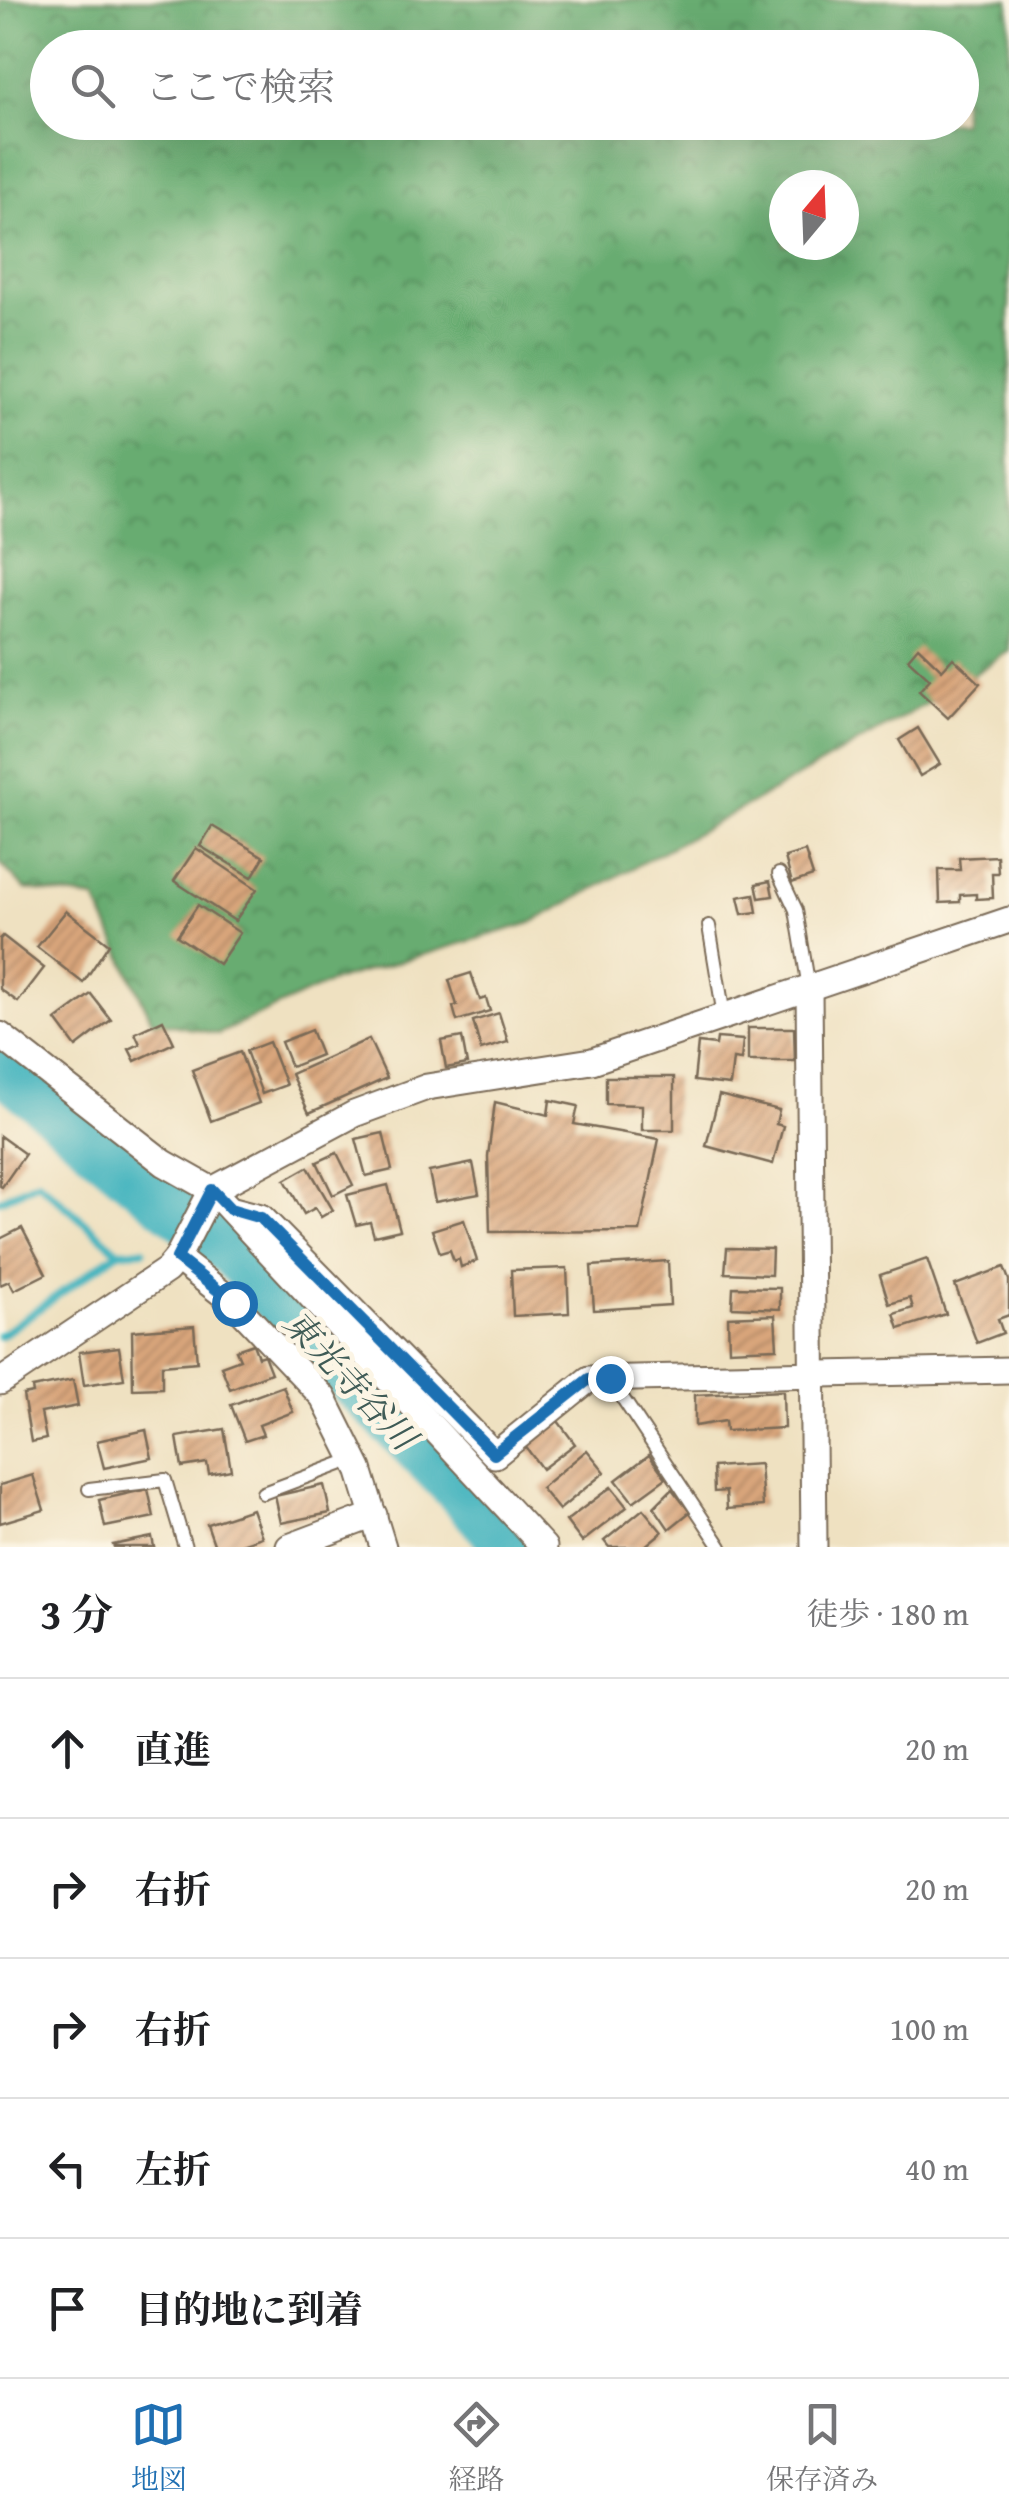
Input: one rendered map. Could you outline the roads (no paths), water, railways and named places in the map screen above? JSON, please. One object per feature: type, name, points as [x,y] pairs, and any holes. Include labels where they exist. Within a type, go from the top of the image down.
[{"type":"street","points":[[0,1382],[167,1270],[212,1190],[354,1114],[427,1087],[592,1060],[1009,920]]},
{"type":"street","points":[[809,988],[814,1547]]},
{"type":"street","points":[[0,1034],[164,1163],[212,1190],[544,1547]]},
{"type":"street","points":[[230,1209],[261,1218],[494,1454],[589,1379],[1009,1370]]},
{"type":"street","points":[[177,1258],[234,1303],[323,1397],[354,1458],[383,1547]]},
{"type":"street","points":[[289,1547],[374,1515]]},
{"type":"lane","points":[[779,874],[796,910],[809,988]]},
{"type":"lane","points":[[709,926],[724,1016]]},
{"type":"lane","points":[[610,1378],[721,1547]]},
{"type":"lane","points":[[263,1494],[354,1458]]},
{"type":"lane","points":[[89,1489],[165,1480],[184,1547]]},
{"type":"waterway","name":"東光寺谷川","points":[[0,1067],[233,1255],[508,1547]]},
{"type":"waterway","points":[[0,1200],[38,1182],[119,1252]]},
{"type":"waterway","points":[[190,1245],[218,1243]]},
{"type":"waterway","points":[[0,1336],[119,1252],[143,1250]]}]
